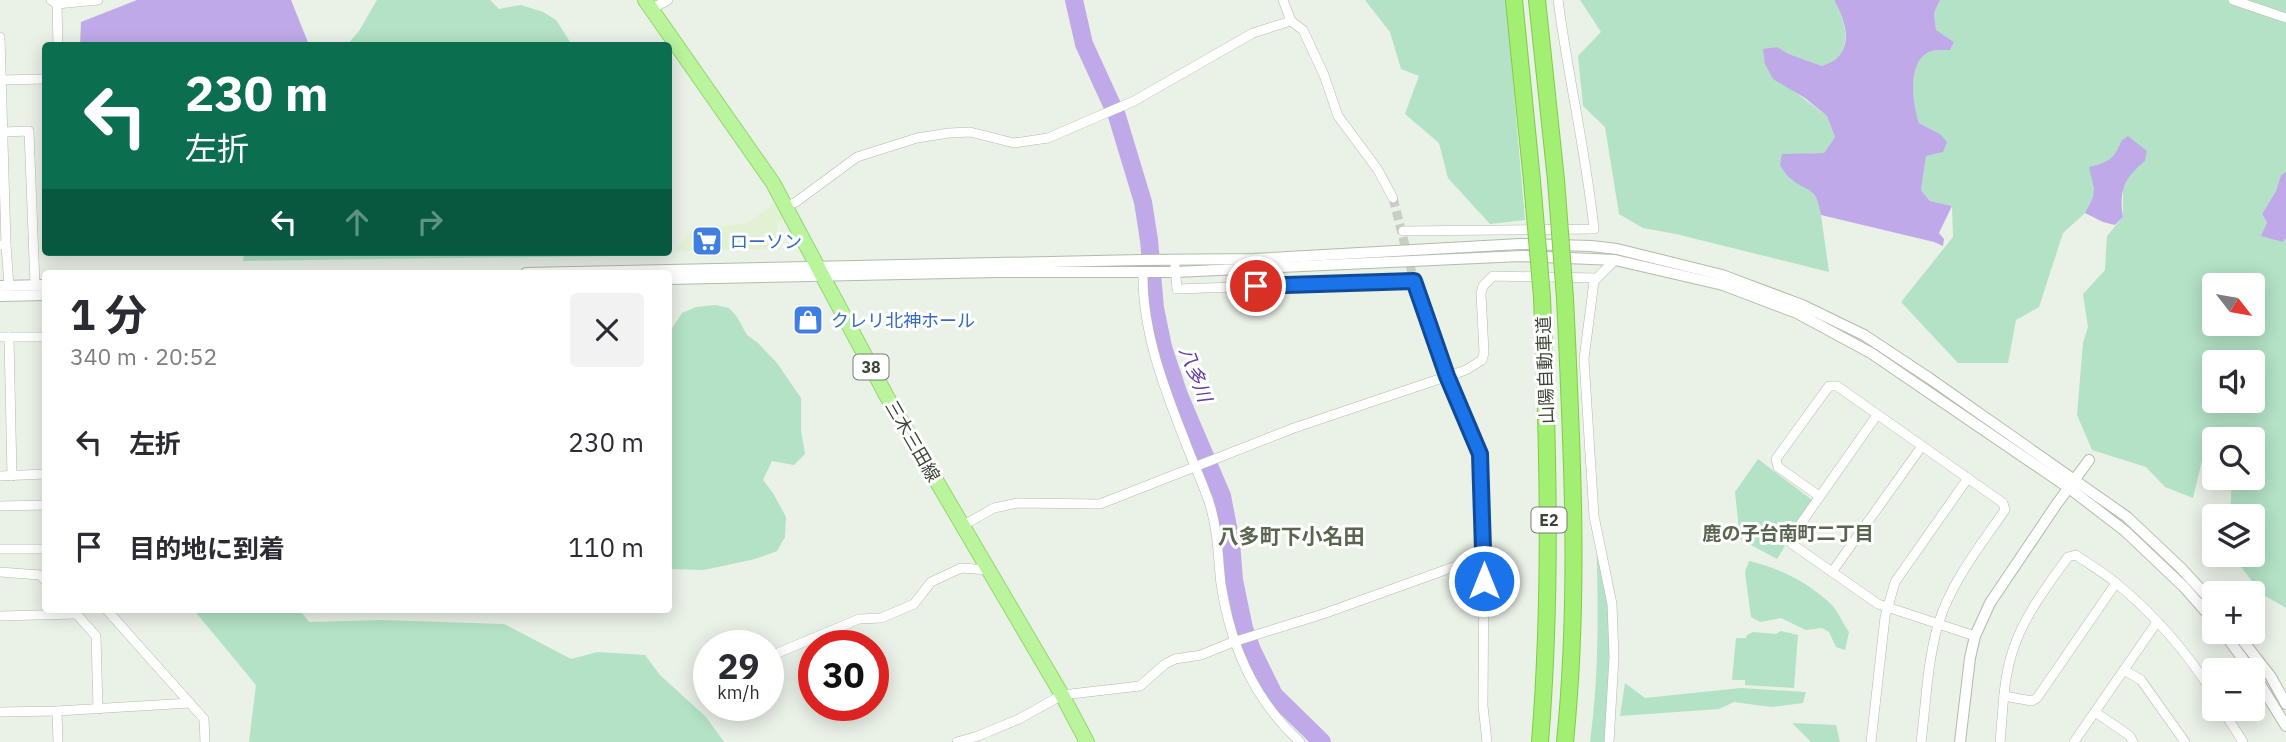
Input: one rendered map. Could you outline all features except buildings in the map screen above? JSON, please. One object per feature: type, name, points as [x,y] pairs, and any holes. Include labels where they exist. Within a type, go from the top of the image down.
[{"type":"highway","name":"山陽自動車道","points":[[1514,0],[1542,297],[1550,505],[1546,646],[1539,742]]},
{"type":"highway","name":"山陽自動車道","points":[[1537,0],[1556,180],[1571,424],[1572,643],[1565,742]]},
{"type":"main road","name":"三木三田線","points":[[648,5],[751,149],[787,206],[886,395],[1087,742]]},
{"type":"street","points":[[58,42],[54,2],[98,0]]},
{"type":"street","points":[[648,5],[667,0]]},
{"type":"street","points":[[1283,0],[1291,21],[1303,30],[1324,75],[1338,116],[1378,170],[1394,198]]},
{"type":"street","points":[[1403,231],[1594,229],[1588,174],[1567,69],[1558,0]]},
{"type":"street","points":[[2233,0],[2286,18]]},
{"type":"street","points":[[787,206],[857,157],[905,141],[970,132],[1014,142],[1048,138],[1134,100],[1252,33],[1291,21]]},
{"type":"street","points":[[0,37],[5,286],[40,285],[29,131],[3,132]]},
{"type":"street","points":[[1,80],[42,79]]},
{"type":"street","points":[[672,279],[1141,260],[1254,259],[1520,244],[1617,249],[1709,271],[1802,304],[1864,335],[2073,484],[2185,587],[2202,607]]},
{"type":"street","points":[[672,271],[1175,272],[1521,256],[1615,260],[1723,285],[1797,313],[1871,353],[2127,517],[2202,591]]},
{"type":"street","points":[[1175,260],[1177,289],[1414,281],[1447,376],[1480,454],[1484,556],[1483,706],[1488,742]]},
{"type":"street","points":[[1609,742],[1614,657],[1612,604],[1594,516],[1584,359],[1594,281],[1615,260]]},
{"type":"street","points":[[1143,272],[1144,305],[1156,364],[1210,504],[1217,530],[1221,582],[1233,642],[1259,693],[1300,742]]},
{"type":"street","points":[[962,526],[994,508],[1018,503],[1100,504],[1294,428],[1466,370],[1482,360],[1485,353],[1481,293],[1483,286],[1493,276],[1597,278]]},
{"type":"street","points":[[0,296],[42,295]]},
{"type":"street","points":[[12,475],[5,337],[42,337]]},
{"type":"street","points":[[1819,496],[1777,467],[1776,459],[1829,386],[1837,386],[2003,503],[2006,510],[1971,559],[1946,604],[1938,625],[1930,664],[1921,742]]},
{"type":"street","points":[[1877,415],[1790,539],[1792,544],[1868,599],[1975,636]]},
{"type":"street","points":[[1832,572],[1922,446]]},
{"type":"street","points":[[1960,742],[1970,657],[1975,636],[1990,603],[2090,460]]},
{"type":"street","points":[[0,476],[42,474]]},
{"type":"street","points":[[1871,742],[1887,607],[1895,582],[1968,478]]},
{"type":"street","points":[[0,506],[42,505]]},
{"type":"street","points":[[0,549],[42,548]]},
{"type":"street","points":[[2000,742],[2012,651],[2026,620],[2068,556],[2076,555],[2116,583],[2157,622],[2202,676]]},
{"type":"street","points":[[957,742],[1019,719],[1062,695],[1140,685],[1175,659],[1201,655],[1484,556]]},
{"type":"street","points":[[784,650],[859,619],[881,618],[914,604],[932,582],[961,568],[989,570]]},
{"type":"street","points":[[0,572],[42,577]]},
{"type":"street","points":[[2004,696],[2032,701],[2037,698],[2116,583]]},
{"type":"street","points":[[0,616],[44,613]]},
{"type":"street","points":[[76,613],[96,636],[98,709]]},
{"type":"street","points":[[110,613],[204,719],[205,742]]},
{"type":"street","points":[[2074,742],[2157,622]]},
{"type":"street","points":[[2246,644],[2272,677],[2286,704]]},
{"type":"street","points":[[2124,670],[2141,680],[2185,742]]},
{"type":"street","points":[[2265,692],[2286,726]]},
{"type":"street","points":[[0,712],[57,712],[190,703]]},
{"type":"street","points":[[57,712],[58,742]]},
{"type":"street","points":[[2095,712],[2130,736],[2133,742]]},
{"type":"street","points":[[2230,721],[2243,742]]},
{"type":"shaded area","points":[[137,0],[291,0],[308,42],[80,42],[81,22]]},
{"type":"shaded area","points":[[377,0],[490,0],[499,9],[521,5],[543,12],[556,20],[570,42],[350,42]]},
{"type":"shaded area","points":[[1365,0],[1506,0],[1525,220],[1490,224],[1448,178],[1439,143],[1405,114],[1419,76],[1401,69],[1390,32]]},
{"type":"shaded area","points":[[1580,0],[1834,0],[1845,29],[1845,44],[1836,59],[1822,66],[1777,47],[1763,50],[1791,89],[1827,116],[1835,137],[1824,153],[1809,153],[1790,179],[1813,192],[1819,201],[1829,272],[1643,228],[1619,214],[1605,127],[1583,106],[1578,56],[1601,32]]},
{"type":"shaded area","points":[[1834,0],[1940,0],[1934,13],[1936,30],[1954,42],[1950,50],[1932,51],[1921,59],[1916,66],[1913,86],[1919,123],[1940,134],[1947,142],[1943,152],[1926,156],[1921,190],[1930,201],[1952,206],[1939,233],[1944,239],[1943,246],[1821,215],[1815,195],[1792,180],[1780,165],[1782,154],[1824,153],[1835,137],[1827,116],[1805,98],[1773,79],[1765,64],[1763,49],[1777,47],[1822,66],[1837,58],[1846,37]]},
{"type":"shaded area","points":[[1940,0],[2286,0],[2286,172],[2281,175],[2276,191],[2262,214],[2267,221],[2262,235],[2283,242],[2286,238],[2286,608],[2265,596],[2265,581],[2252,581],[2241,567],[2265,567],[2265,504],[2231,504],[2231,490],[2265,490],[2265,427],[2202,427],[2202,460],[2193,498],[2165,487],[2146,467],[2092,450],[2077,415],[2083,343],[2088,327],[2083,294],[2105,270],[2107,236],[2123,217],[2123,189],[2129,174],[2145,161],[2147,151],[2135,143],[2121,141],[2114,155],[2101,164],[2093,197],[2085,213],[2063,233],[2039,307],[2016,320],[2008,363],[1958,363],[1901,302],[1953,237],[1952,206],[1930,201],[1921,190],[1926,155],[1940,134],[1919,123],[1913,86],[1916,66],[1927,53],[1950,50],[1954,42],[1936,31],[1934,13]]},
{"type":"shaded area","points":[[2128,136],[2147,151],[2145,161],[2132,173],[2125,185],[2122,199],[2123,217],[2115,225],[2085,213],[2093,197],[2094,188],[2089,167],[2110,159],[2121,141]]},
{"type":"shaded area","points":[[2286,172],[2286,238],[2283,242],[2261,236],[2267,222],[2262,214],[2276,191],[2281,175]]},
{"type":"shaded area","points":[[773,202],[783,218],[777,225],[780,249],[675,251],[691,231],[746,223],[769,208]]},
{"type":"shaded area","points":[[244,256],[610,256],[243,261]]},
{"type":"shaded area","points":[[715,305],[729,308],[747,335],[777,363],[801,398],[801,430],[805,454],[794,465],[772,461],[763,480],[786,517],[785,537],[777,551],[755,559],[704,570],[672,569],[672,328],[682,313],[696,307]]},
{"type":"shaded area","points":[[1758,459],[1812,500],[1782,543],[1785,546],[1777,559],[1740,539],[1735,492]]},
{"type":"shaded area","points":[[1596,527],[1611,612],[1609,725],[1606,742],[1590,742],[1597,662]]},
{"type":"shaded area","points":[[1749,561],[1793,577],[1831,604],[1849,632],[1845,650],[1836,647],[1829,632],[1822,628],[1806,630],[1781,618],[1760,622],[1751,617],[1745,572]]},
{"type":"shaded area","points":[[196,613],[302,613],[309,622],[382,620],[504,624],[571,659],[598,652],[645,655],[660,675],[693,705],[693,721],[709,721],[724,742],[249,742],[256,685]]},
{"type":"shaded area","points":[[1781,631],[1798,635],[1794,688],[1745,685],[1745,680],[1732,680],[1736,638],[1746,638],[1753,632],[1776,634]]},
{"type":"shaded area","points":[[1625,683],[1645,698],[1741,688],[1806,692],[1803,703],[1771,707],[1734,702],[1719,709],[1620,716]]},
{"type":"shaded area","points":[[1792,723],[1836,725],[1840,742],[1811,742]]},
{"type":"waterway","name":"八多川","points":[[1074,0],[1084,44],[1117,116],[1143,202],[1155,308],[1163,347],[1179,395],[1222,496],[1244,628],[1274,695],[1322,742]]},
{"type":"tunnel","points":[[1393,198],[1414,281]]},
{"type":"place","name":"ローソン","points":[[707,241]]},
{"type":"place","name":"クレリ北神ホール","points":[[808,320]]},
{"type":"district","name":"鹿の子台南町二丁目","points":[[1788,533]]},
{"type":"district","name":"八多町下小名田","points":[[1291,536]]},
{"type":"route","points":[[1256,286],[1414,281],[1447,376],[1480,454],[1484,581]]}]
